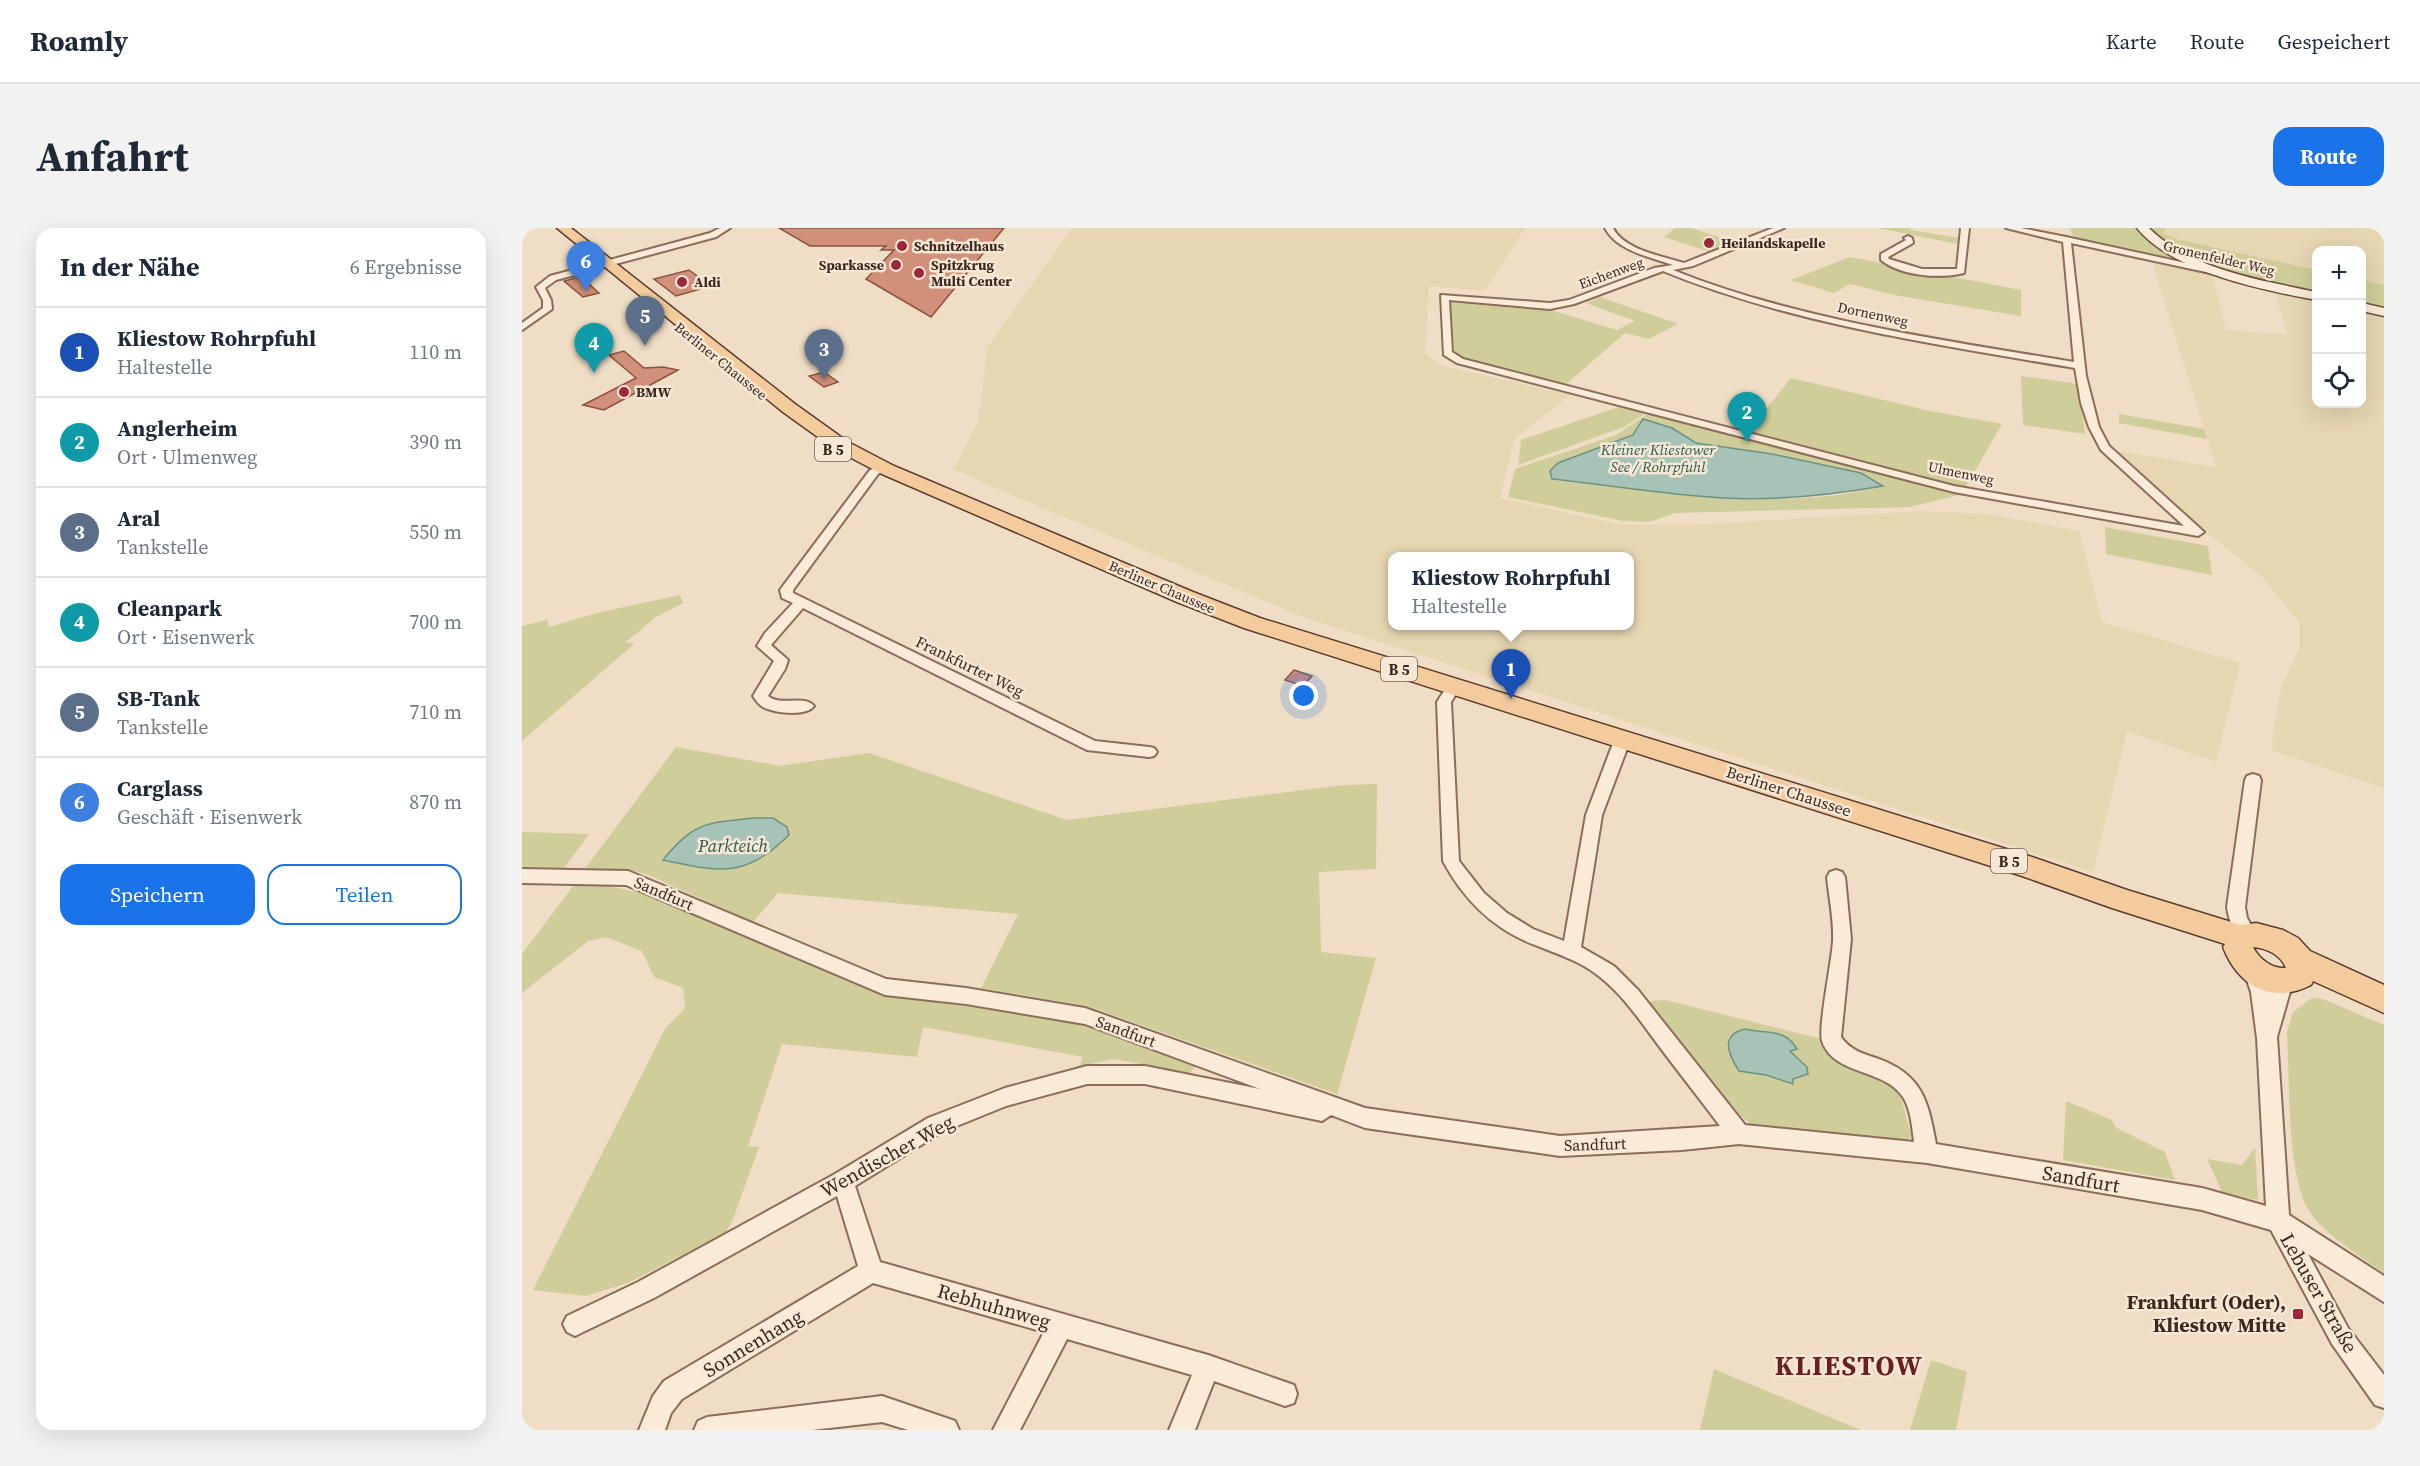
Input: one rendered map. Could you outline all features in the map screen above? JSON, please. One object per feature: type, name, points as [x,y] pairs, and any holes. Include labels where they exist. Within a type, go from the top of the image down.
[{"type":"main road","name":"Berliner Chaussee","points":[[555,228],[789,408],[879,469],[1214,609],[2020,864],[2122,900],[2245,948],[2263,936],[2281,942],[2294,972]]},
{"type":"main road","name":"Berliner Chaussee","points":[[563,228],[604,264]]},
{"type":"main road","points":[[2143,228],[2153,239],[2176,253],[2248,280]]},
{"type":"main road","name":"Gronenfelder Weg","points":[[2248,280],[2312,295]]},
{"type":"main road","points":[[2366,308],[2384,312]]},
{"type":"main road","points":[[2294,972],[2384,1000]]},
{"type":"main road","points":[[2294,972],[2384,1007]]},
{"type":"street","points":[[522,327],[548,309],[548,300],[540,287],[543,284],[567,273],[713,235],[726,228]]},
{"type":"street","points":[[1609,228],[1615,239],[1626,245],[1685,265]]},
{"type":"street","name":"Eichenweg","points":[[1444,297],[1550,306],[1591,296],[1664,269],[1685,265],[1755,240],[1780,228]]},
{"type":"street","points":[[1908,238],[1910,241],[1884,256],[1888,263],[1940,274],[1957,273],[1960,271],[1965,228]]},
{"type":"street","name":"Gronenfelder Weg","points":[[2010,228],[2066,238],[2248,280]]},
{"type":"street","name":"Ulmenweg","points":[[1444,297],[1447,352],[1460,361],[1954,489],[2198,532],[2105,448],[2091,424],[2080,366],[2066,238]]},
{"type":"street","name":"Dornenweg","points":[[1664,269],[1719,289],[1824,317],[1936,341],[2080,366]]},
{"type":"street","name":"Frankfurter Weg","points":[[879,469],[786,590],[786,595],[1092,746],[1149,752]]},
{"type":"street","points":[[802,602],[770,636],[764,646],[781,660],[778,669],[760,696],[765,702],[777,706],[807,706]]},
{"type":"street","points":[[1454,686],[1444,702],[1451,861],[1462,882],[1477,900],[1530,936],[1580,953],[1606,971],[1633,997],[1739,1134]]},
{"type":"street","points":[[1571,950],[1594,815],[1623,738]]},
{"type":"street","points":[[2245,948],[2236,907],[2253,780]]},
{"type":"street","name":"Sandfurt","points":[[522,876],[628,878],[885,987],[966,996],[1085,1016],[1365,1118],[1560,1146],[1682,1140],[1739,1134],[1927,1153],[2202,1199],[2278,1221],[2384,1290]]},
{"type":"street","points":[[1836,877],[1842,939],[1831,1039],[1836,1049],[1848,1058],[1889,1071],[1905,1084],[1917,1103],[1927,1153]]},
{"type":"street","name":"Lebuser Straße","points":[[2245,948],[2259,986],[2267,1038],[2278,1221],[2340,1336],[2384,1396]]},
{"type":"street","name":"Lebuser Straße","points":[[2267,1038],[2280,988],[2294,972]]},
{"type":"street","name":"Wendischer Weg","points":[[576,1324],[646,1290],[843,1181],[935,1125],[1005,1097],[1087,1076],[1145,1075],[1365,1118]]},
{"type":"street","points":[[843,1181],[871,1271]]},
{"type":"street","name":"Rebhuhnweg","points":[[871,1271],[1208,1367],[1285,1394]]},
{"type":"street","name":"Sonnenhang","points":[[652,1430],[662,1405],[673,1390],[871,1271]]},
{"type":"street","points":[[1006,1430],[1061,1325]]},
{"type":"street","points":[[1182,1430],[1208,1367]]},
{"type":"street","points":[[707,1430],[882,1408],[946,1430]]},
{"type":"shaded area","points":[[1072,228],[1525,228],[1484,291],[1429,286],[1425,353],[1439,365],[1570,395],[1514,439],[1500,498],[1622,525],[1711,524],[1921,511],[1987,514],[2079,531],[2102,622],[2240,663],[2216,762],[2127,731],[2093,872],[1306,618],[954,469],[979,419],[987,348]]},
{"type":"shaded area","points":[[1675,228],[1691,228],[1735,242],[1710,252],[1664,237]]},
{"type":"shaded area","points":[[1878,228],[1911,228],[1910,230],[1959,238],[1957,244]]},
{"type":"shaded area","points":[[2070,228],[2137,228],[2144,238],[2179,259],[2171,260],[2074,237]]},
{"type":"shaded area","points":[[2152,228],[2166,228],[2164,233],[2176,239],[2312,269],[2312,292],[2227,270],[2180,251],[2163,240]]},
{"type":"shaded area","points":[[2166,228],[2384,228],[2384,285],[2366,281],[2366,246],[2312,246],[2312,269],[2176,239],[2164,234]]},
{"type":"shaded area","points":[[1850,257],[2021,290],[2021,316],[1894,295],[1850,284],[1834,293],[1791,280]]},
{"type":"shaded area","points":[[2152,261],[2212,275],[2226,330],[2288,335],[2274,289],[2312,298],[2312,408],[2366,408],[2366,311],[2384,315],[2384,788],[2271,750],[2281,687],[2299,649],[2299,622],[2262,577],[2208,533],[2118,451],[2216,467]]},
{"type":"shaded area","points":[[2366,281],[2384,285],[2384,309],[2366,304]]},
{"type":"shaded area","points":[[1600,297],[1678,324],[1649,339],[1625,333],[1565,385],[1462,359],[1455,355],[1449,299],[1550,310],[1617,330],[1635,321],[1586,303]]},
{"type":"shaded area","points":[[2021,376],[2079,384],[2085,434],[2023,425]]},
{"type":"shaded area","points":[[1791,378],[1930,411],[2002,424],[1965,488],[1748,432]]},
{"type":"shaded area","points":[[1622,406],[1646,413],[1624,427],[1518,465],[1521,440]]},
{"type":"shaded area","points":[[1649,413],[1962,494],[1910,507],[1675,513],[1650,522],[1623,521],[1508,497],[1515,469],[1616,435]],"holes":[[[1672,428],[1696,443],[1772,454],[1861,473],[1882,486],[1822,497],[1730,498],[1563,481],[1552,479],[1550,471],[1558,463],[1634,435]]]},
{"type":"shaded area","points":[[2119,414],[2204,429],[2207,439],[2119,423]]},
{"type":"shaded area","points":[[2105,527],[2208,546],[2212,575],[2106,554]]},
{"type":"shaded area","points":[[680,595],[683,603],[656,617],[626,642],[634,644],[522,741],[522,626],[547,620],[549,627],[601,612]]},
{"type":"shaded area","points":[[676,747],[780,766],[869,753],[1067,820],[1344,785],[1377,784],[1376,869],[1319,872],[1321,952],[1376,958],[1337,1094],[1087,1006],[981,988],[1018,914],[778,893],[753,922],[646,874],[626,870],[584,870]],"holes":[[[773,818],[663,860],[683,838],[712,823]]]},
{"type":"shaded area","points":[[522,832],[589,834],[559,875],[522,873]]},
{"type":"shaded area","points":[[574,885],[603,885],[641,893],[879,994],[1082,1023],[1198,1063],[1190,1073],[1114,1059],[1079,1066],[1083,1057],[923,1027],[917,1057],[782,1044],[748,1146],[759,1147],[732,1222],[725,1233],[628,1283],[586,1296],[533,1290],[665,1029],[685,1008],[683,988],[654,977],[642,951],[606,937],[588,941],[522,993],[522,954]]},
{"type":"shaded area","points":[[2312,998],[2323,999],[2384,1025],[2384,1273],[2325,1229],[2310,1212],[2302,1195],[2293,1151],[2287,1032],[2293,1012]]},
{"type":"shaded area","points":[[1665,1000],[1821,1039],[1824,1050],[1832,1059],[1884,1080],[1900,1093],[1911,1136],[1908,1140],[1897,1140],[1755,1127],[1733,1110],[1649,1004],[1651,1001]]},
{"type":"shaded area","points":[[2066,1101],[2112,1120],[2115,1127],[2165,1152],[2175,1180],[2063,1160]]},
{"type":"shaded area","points":[[2255,1148],[2258,1200],[2223,1194],[2207,1159],[2242,1165]]},
{"type":"shaded area","points":[[1931,1360],[1967,1372],[1956,1430],[1910,1430]]},
{"type":"shaded area","points":[[1714,1369],[1861,1430],[1700,1430]]},
{"type":"water","name":"Kleiner Kliestower See / Rohrpfuhl","points":[[1643,419],[1672,428],[1696,443],[1772,454],[1861,473],[1883,486],[1804,496],[1744,499],[1681,495],[1552,479],[1550,471],[1558,463],[1633,435]]},
{"type":"water","name":"Parkteich","points":[[773,818],[787,827],[789,835],[758,859],[730,869],[700,867],[663,860],[683,838],[693,831],[712,823]]},
{"type":"water","points":[[1745,1029],[1774,1033],[1787,1038],[1797,1049],[1790,1051],[1807,1067],[1808,1074],[1793,1079],[1793,1084],[1766,1075],[1739,1071],[1728,1046],[1732,1036]]},
{"type":"building","name":"Spitzkrug Multi Center","points":[[779,228],[1004,228],[931,317],[866,279],[894,250],[881,250],[886,246],[810,246]]},
{"type":"building","name":"Aldi","points":[[689,270],[711,286],[676,296],[654,279]]},
{"type":"building","points":[[580,277],[599,293],[583,297],[564,281]]},
{"type":"building","name":"BMW","points":[[624,351],[644,368],[663,367],[678,370],[604,410],[583,405],[636,378],[609,355]]},
{"type":"building","points":[[824,372],[838,382],[824,387],[809,376]]},
{"type":"building","points":[[1294,670],[1312,676],[1303,686],[1285,680]]},
{"type":"place","name":"Heilandskapelle","points":[[1709,243]]},
{"type":"place","name":"Schnitzelhaus","points":[[902,246]]},
{"type":"place","name":"Sparkasse","points":[[896,265]]},
{"type":"place","name":"Spitzkrug Multi Center","points":[[919,273]]},
{"type":"place","name":"Aldi","points":[[682,282]]},
{"type":"place","name":"Carglass","points":[[586,291]]},
{"type":"place","name":"SB-Tank","points":[[645,346]]},
{"type":"place","name":"Cleanpark","points":[[594,373]]},
{"type":"place","name":"Aral","points":[[824,379]]},
{"type":"place","name":"BMW","points":[[624,392]]},
{"type":"place","name":"Anglerheim","points":[[1747,442]]},
{"type":"place","name":"Kliestow Rohrpfuhl","points":[[1511,699]]},
{"type":"place","name":"Frankfurt (Oder), Kliestow Mitte","points":[[2298,1314]]},
{"type":"district","name":"KLIESTOW","points":[[1849,1365]]}]
